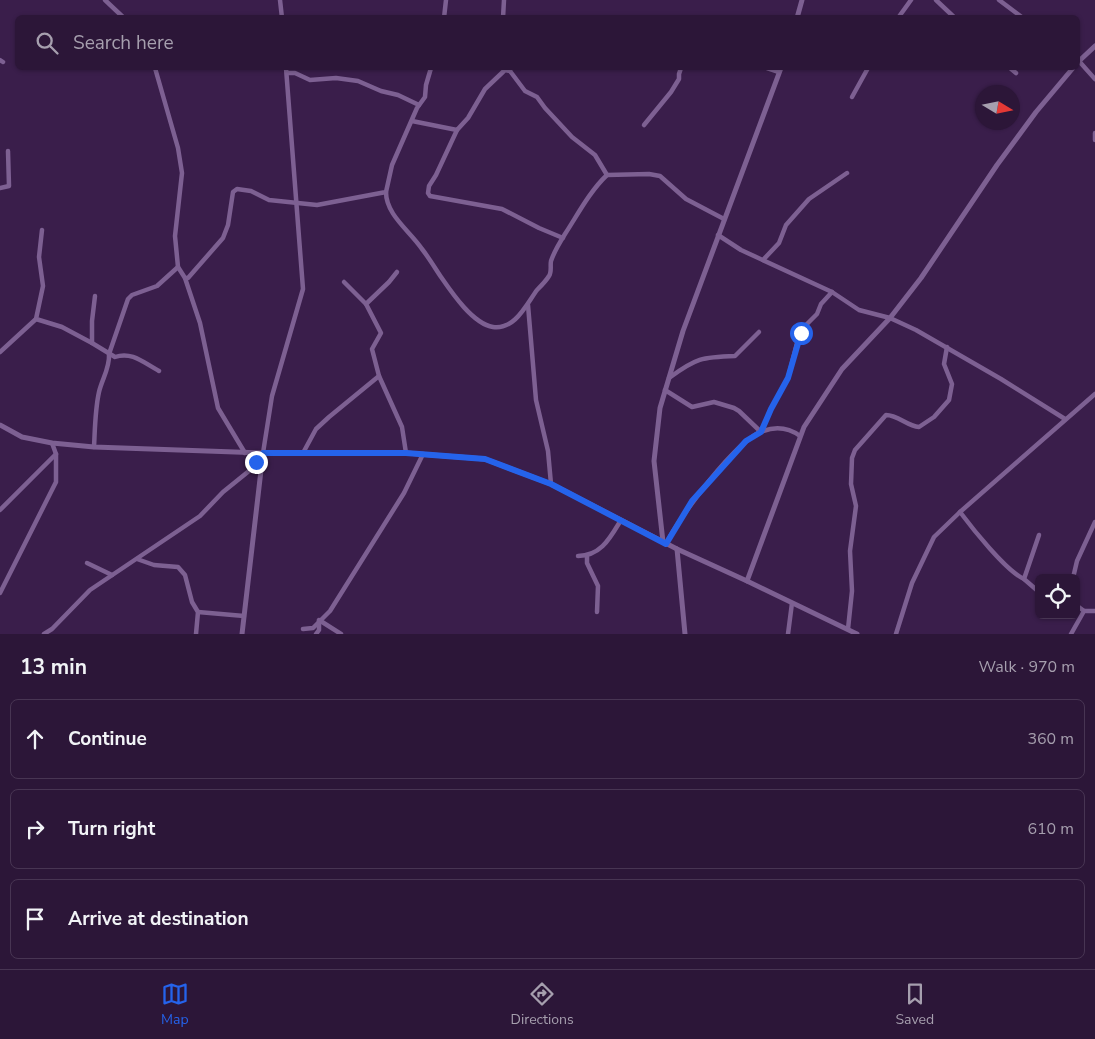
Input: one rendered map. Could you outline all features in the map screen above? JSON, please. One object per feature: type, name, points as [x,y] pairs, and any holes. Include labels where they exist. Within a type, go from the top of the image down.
[{"type":"street","points":[[106,0],[121,15]]},
{"type":"street","points":[[280,0],[282,15]]},
{"type":"street","points":[[444,15],[446,0]]},
{"type":"street","points":[[503,15],[504,0]]},
{"type":"street","points":[[798,15],[802,0]]},
{"type":"street","points":[[900,15],[911,0]]},
{"type":"street","points":[[936,0],[952,15]]},
{"type":"street","points":[[999,0],[1019,15]]},
{"type":"street","points":[[1080,59],[1095,46]]},
{"type":"street","points":[[1080,63],[1095,79]]},
{"type":"street","points":[[155,70],[178,148],[182,174],[175,236],[178,267],[185,278],[200,324],[218,408],[245,453]]},
{"type":"street","points":[[242,634],[263,453],[272,396],[304,289],[286,70],[310,80],[336,78],[358,82],[419,105]]},
{"type":"street","points":[[430,70],[425,97],[419,105],[392,165],[386,192],[388,205],[422,248],[456,298],[481,321],[491,327],[511,323],[528,305],[531,298],[550,275],[550,264],[563,238],[593,192],[607,175],[649,174],[660,176],[686,199],[724,220]]},
{"type":"street","points":[[505,70],[485,89],[468,118],[457,130],[429,186],[428,193],[430,196],[502,210],[563,238]]},
{"type":"street","points":[[511,70],[525,91],[536,97],[572,137],[595,155],[607,175]]},
{"type":"street","points":[[644,125],[680,79],[680,70]]},
{"type":"street","points":[[665,543],[654,461],[660,408],[683,331],[780,70]]},
{"type":"street","points":[[852,97],[867,70]]},
{"type":"street","points":[[1012,70],[1016,73]]},
{"type":"street","points":[[747,581],[804,427],[842,369],[890,318],[921,278],[1036,112],[1071,70]]},
{"type":"street","points":[[412,121],[457,130]]},
{"type":"street","points":[[1095,133],[1095,140]]},
{"type":"street","points":[[0,188],[9,186],[8,151]]},
{"type":"street","points":[[763,260],[779,243],[786,225],[809,198],[847,173]]},
{"type":"street","points":[[185,278],[194,273],[224,238],[233,192],[237,189],[251,191],[269,200],[324,205],[386,192]]},
{"type":"street","points":[[0,352],[36,319],[43,286],[39,257],[42,230]]},
{"type":"street","points":[[718,235],[741,250],[832,292],[859,310],[890,318],[916,330],[1065,419]]},
{"type":"street","points":[[94,447],[96,409],[100,390],[110,362],[109,354],[128,299],[132,295],[156,286],[178,267]]},
{"type":"street","points":[[366,304],[389,282],[396,272]]},
{"type":"street","points":[[344,282],[366,304],[381,333],[372,349],[379,376],[402,427],[406,453]]},
{"type":"street","points":[[761,432],[788,378],[804,327],[832,292]]},
{"type":"street","points":[[92,342],[95,296]]},
{"type":"street","points":[[528,305],[536,400],[548,451],[551,484]]},
{"type":"street","points":[[36,319],[62,327],[92,342],[115,357],[124,354],[131,356],[159,371]]},
{"type":"street","points":[[669,378],[689,363],[709,356],[735,356],[759,332]]},
{"type":"street","points":[[848,629],[852,591],[850,550],[856,506],[851,484],[852,458],[855,450],[886,415],[919,427],[934,417],[950,400],[952,384],[944,364],[947,347]]},
{"type":"street","points":[[303,453],[316,430],[379,376]]},
{"type":"street","points":[[665,390],[692,406],[714,402],[740,411],[761,432]]},
{"type":"street","points":[[896,634],[912,583],[934,537],[1095,394]]},
{"type":"street","points":[[0,425],[22,437],[52,444],[94,447],[245,453],[406,453],[485,459],[551,484],[677,549],[858,634]]},
{"type":"street","points":[[665,543],[692,501],[746,441],[761,432],[775,428],[792,430],[800,436]]},
{"type":"street","points":[[0,593],[56,482],[56,454],[52,444]]},
{"type":"street","points":[[44,634],[52,629],[90,590],[200,516],[223,492],[249,471],[263,453]]},
{"type":"street","points":[[0,510],[56,454]]},
{"type":"street","points":[[302,629],[313,628],[330,611],[404,494],[422,454]]},
{"type":"street","points":[[960,512],[992,550],[1018,576],[1035,589]]},
{"type":"street","points":[[578,556],[594,554],[610,538],[620,520]]},
{"type":"street","points":[[1074,574],[1077,561],[1095,522]]},
{"type":"street","points":[[1024,579],[1039,535]]},
{"type":"street","points":[[677,549],[685,634]]},
{"type":"street","points":[[587,556],[587,563],[598,586],[596,612]]},
{"type":"street","points":[[137,559],[154,565],[178,567],[185,575],[192,602],[198,612],[196,634]]},
{"type":"street","points":[[87,563],[112,575]]},
{"type":"street","points":[[788,634],[792,603]]},
{"type":"street","points":[[1080,608],[1084,611],[1095,611]]},
{"type":"street","points":[[1071,634],[1084,611]]},
{"type":"street","points":[[198,612],[244,616]]},
{"type":"street","points":[[316,634],[319,630],[319,620]]},
{"type":"street","points":[[319,620],[341,634]]},
{"type":"route","points":[[256,462],[263,453],[406,453],[485,459],[551,484],[666,544],[692,501],[746,441],[761,432],[781,388],[788,378],[801,333]]}]
